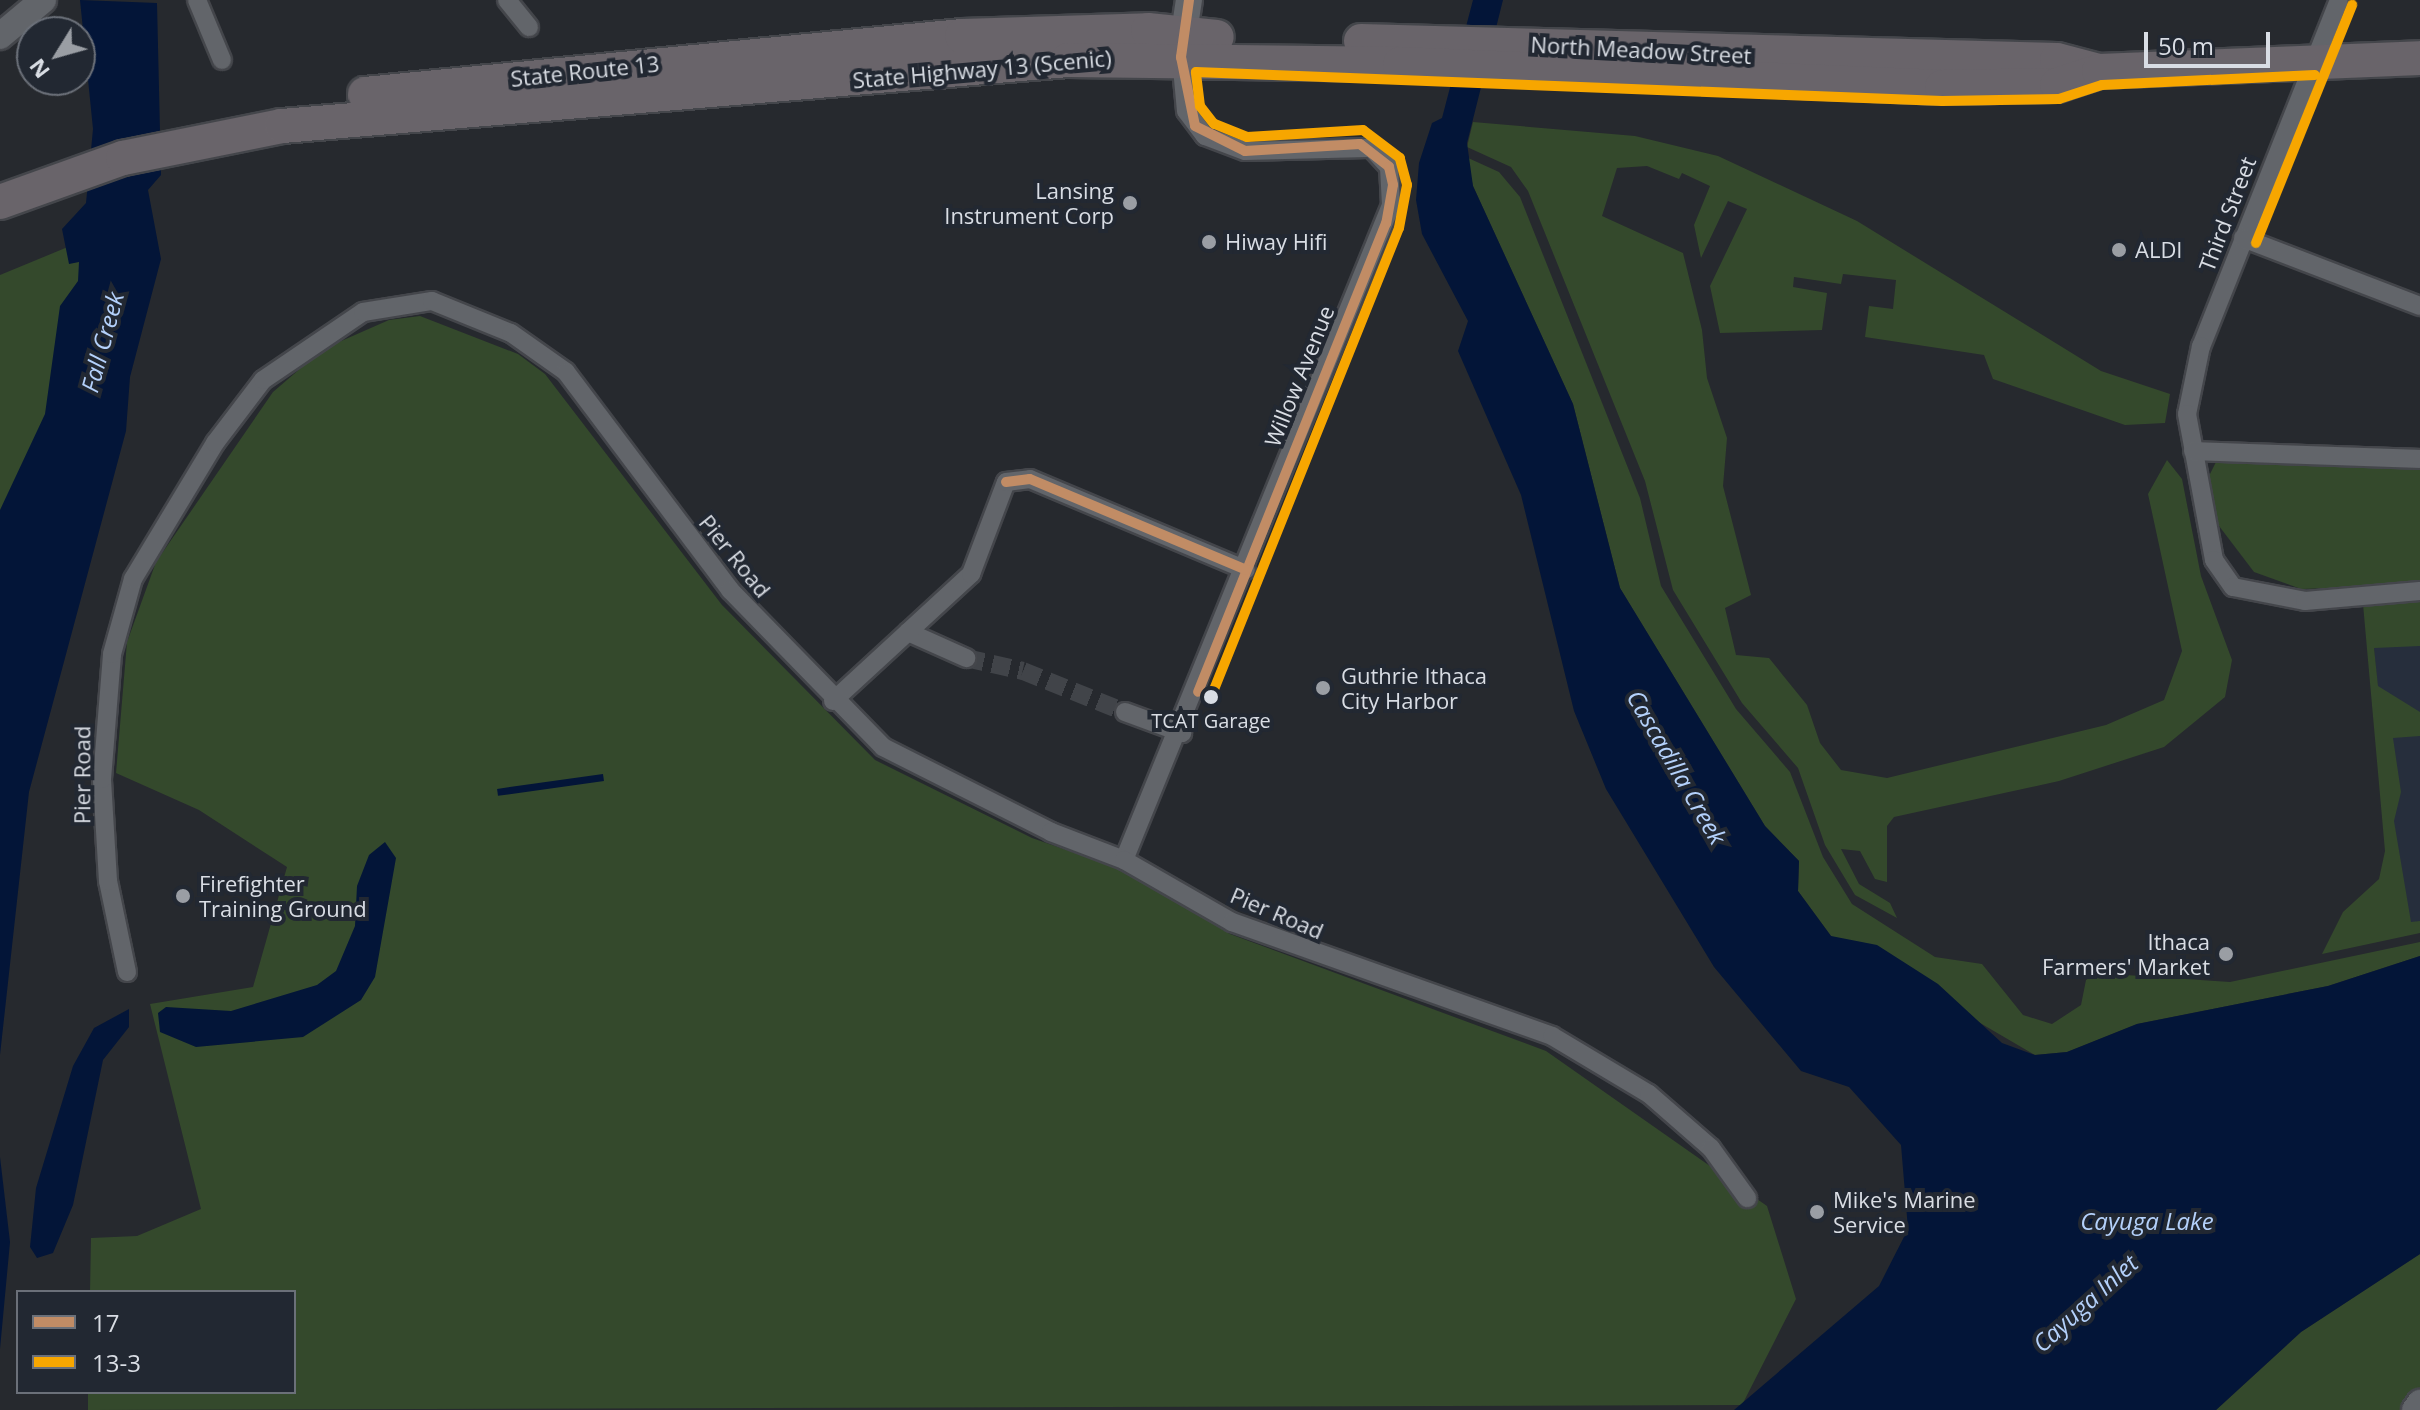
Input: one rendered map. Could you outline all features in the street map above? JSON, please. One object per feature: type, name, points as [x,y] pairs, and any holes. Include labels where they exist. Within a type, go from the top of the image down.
[{"type":"highway","name":"State Route 13","points":[[11,186],[210,127],[469,82],[962,36],[1181,46]]},
{"type":"highway","name":"North Meadow Street","points":[[1181,46],[1551,58],[2057,60],[2099,71],[2420,58]]},
{"type":"highway","name":"State Highway 13 (Scenic)","points":[[783,86],[1181,46]]},
{"type":"highway","name":"State Route 13","points":[[210,127],[783,86]]},
{"type":"street","points":[[0,36],[43,0]]},
{"type":"street","points":[[197,0],[222,60]]},
{"type":"street","points":[[507,0],[529,27]]},
{"type":"street","points":[[1181,46],[1189,0]]},
{"type":"street","name":"Third Street","points":[[2339,0],[2243,238],[2187,394],[2193,451],[2214,560],[2233,587],[2305,601],[2420,591]]},
{"type":"street","name":"Willow Avenue","points":[[1124,860],[1182,733],[1386,223],[1393,185],[1389,167],[1360,144],[1245,151],[1205,136],[1186,111],[1181,46]]},
{"type":"street","points":[[2243,238],[2420,306]]},
{"type":"street","name":"Pier Road","points":[[127,972],[108,881],[102,779],[112,654],[133,579],[239,408],[291,355],[363,312],[416,300],[448,306],[511,333],[566,372],[730,590],[833,701],[892,753],[1124,860],[1232,922],[1552,1036],[1649,1094],[1711,1148],[1747,1198]]},
{"type":"street","points":[[2193,451],[2420,459]]},
{"type":"street","points":[[833,701],[971,574],[1006,482],[1030,479],[1246,570]]},
{"type":"street","points":[[908,632],[966,658]]},
{"type":"street","points":[[1125,712],[1182,733]]},
{"type":"street","points":[[2415,1410],[2420,1403]]},
{"type":"shaded area","points":[[2420,559],[2420,926],[2400,931],[2366,562]]},
{"type":"green space","points":[[1473,122],[1635,136],[1718,156],[1857,221],[2101,371],[2170,394],[2165,423],[2125,425],[1993,379],[1984,355],[1865,337],[1869,306],[1893,309],[1896,280],[1843,274],[1841,284],[1794,277],[1793,287],[1827,293],[1822,330],[1720,333],[1710,286],[1747,209],[1728,201],[1701,258],[1694,225],[1710,186],[1682,173],[1679,179],[1647,166],[1617,168],[1602,216],[1683,253],[1702,330],[1707,378],[1727,438],[1723,486],[1751,595],[1725,608],[1736,655],[1769,658],[1807,705],[1820,743],[1841,770],[1887,778],[2106,725],[2164,700],[2182,651],[2148,494],[2167,460],[2182,479],[2201,576],[2232,660],[2225,697],[2164,747],[2059,781],[1894,817],[1887,826],[1887,882],[1875,879],[1860,851],[1841,849],[1859,884],[1890,903],[1897,918],[1855,895],[1825,845],[1798,768],[1742,703],[1673,590],[1645,481],[1528,191],[1511,167],[1467,147]]},
{"type":"green space","points":[[1466,157],[1499,172],[1520,197],[1640,498],[1661,586],[1736,709],[1790,772],[1823,857],[1852,904],[1935,957],[1982,964],[2023,1015],[2052,1024],[2081,1005],[2086,980],[2096,973],[2230,982],[2420,942],[2420,956],[2328,986],[2137,1024],[2067,1052],[2035,1055],[1831,936],[1798,891],[1799,861],[1765,826],[1620,588],[1573,404],[1473,186]]},
{"type":"green space","points":[[121,225],[0,671],[0,275]]},
{"type":"green space","points":[[420,316],[518,354],[545,374],[722,605],[875,760],[1032,838],[1124,870],[1230,934],[1546,1051],[1767,1206],[1796,1299],[1742,1405],[88,1410],[88,1394],[296,1394],[296,1290],[90,1290],[91,1238],[137,1236],[201,1209],[150,1004],[253,987],[287,867],[199,810],[116,773],[127,642],[156,562],[273,392],[323,349],[389,320]]},
{"type":"green space","points":[[2216,462],[2420,469],[2420,585],[2301,589],[2254,572],[2216,522],[2209,476]]},
{"type":"green space","points":[[2420,601],[2420,646],[2374,648],[2378,686],[2420,712],[2420,736],[2393,738],[2401,792],[2394,821],[2411,922],[2420,921],[2420,933],[2322,954],[2343,912],[2379,879],[2385,851],[2363,604]]},
{"type":"green space","points":[[2420,1254],[2420,1410],[2216,1410],[2301,1332]]},
{"type":"water","name":"Fall Creek","points":[[80,0],[157,3],[161,175],[148,190],[161,259],[130,377],[126,431],[29,792],[0,1055],[0,510],[45,414],[60,306],[78,281],[79,262],[69,264],[62,229],[86,203],[93,129],[90,96],[96,96],[96,16],[82,16]]},
{"type":"water","name":"Cayuga Lake","points":[[1473,0],[1503,0],[1467,143],[1473,186],[1573,404],[1620,588],[1765,826],[1799,861],[1798,891],[1831,936],[1877,945],[1938,984],[2002,1043],[2035,1055],[2067,1052],[2137,1024],[2328,986],[2420,956],[2420,1254],[2301,1332],[2216,1410],[1734,1410],[1879,1286],[1908,1229],[1901,1145],[1849,1087],[1801,1071],[1714,967],[1606,789],[1574,711],[1521,495],[1458,351],[1468,321],[1422,234],[1416,200],[1419,163],[1432,123],[1442,118]]},
{"type":"water","points":[[603,774],[604,781],[498,796],[497,789]]},
{"type":"water","points":[[385,842],[396,858],[375,977],[361,1000],[303,1037],[196,1047],[160,1032],[158,1013],[166,1007],[231,1011],[317,985],[336,971],[355,926],[357,886],[369,855]]},
{"type":"water","points":[[129,1009],[129,1027],[103,1060],[73,1205],[53,1253],[37,1258],[30,1247],[36,1188],[73,1066],[94,1028]]},
{"type":"water","points":[[0,1157],[10,1242],[0,1349]]},
{"type":"tunnel","points":[[966,658],[1023,671],[1125,712]]},
{"type":"transit line","name":"17","points":[[1189,0],[1181,57],[1195,126],[1245,151],[1360,144],[1389,167],[1393,185],[1386,223],[1198,692]]},
{"type":"transit line","name":"13-3","points":[[2256,243],[2352,5]]},
{"type":"transit line","name":"13-3","points":[[1211,697],[1399,228],[1407,185],[1400,158],[1363,130],[1247,137],[1214,124],[1200,106],[1196,72],[1942,101],[2059,99],[2102,85],[2315,75]]},
{"type":"transit line","name":"17","points":[[1006,482],[1030,479],[1246,570]]},
{"type":"place","name":"Lansing Instrument Corp","points":[[1130,203]]},
{"type":"place","name":"Hiway Hifi","points":[[1209,242]]},
{"type":"place","name":"ALDI","points":[[2119,250]]},
{"type":"place","name":"Guthrie Ithaca City Harbor","points":[[1323,688]]},
{"type":"place","name":"TCAT Garage","points":[[1211,697]]},
{"type":"place","name":"Firefighter Training Ground","points":[[183,896]]},
{"type":"place","name":"Ithaca Farmers' Market","points":[[2226,954]]},
{"type":"place","name":"Mike's Marine Service","points":[[1817,1212]]},
{"type":"water label","name":"Cascadilla Creek","points":[[1677,767]]},
{"type":"water label","name":"Cayuga Inlet","points":[[2085,1303]]}]
